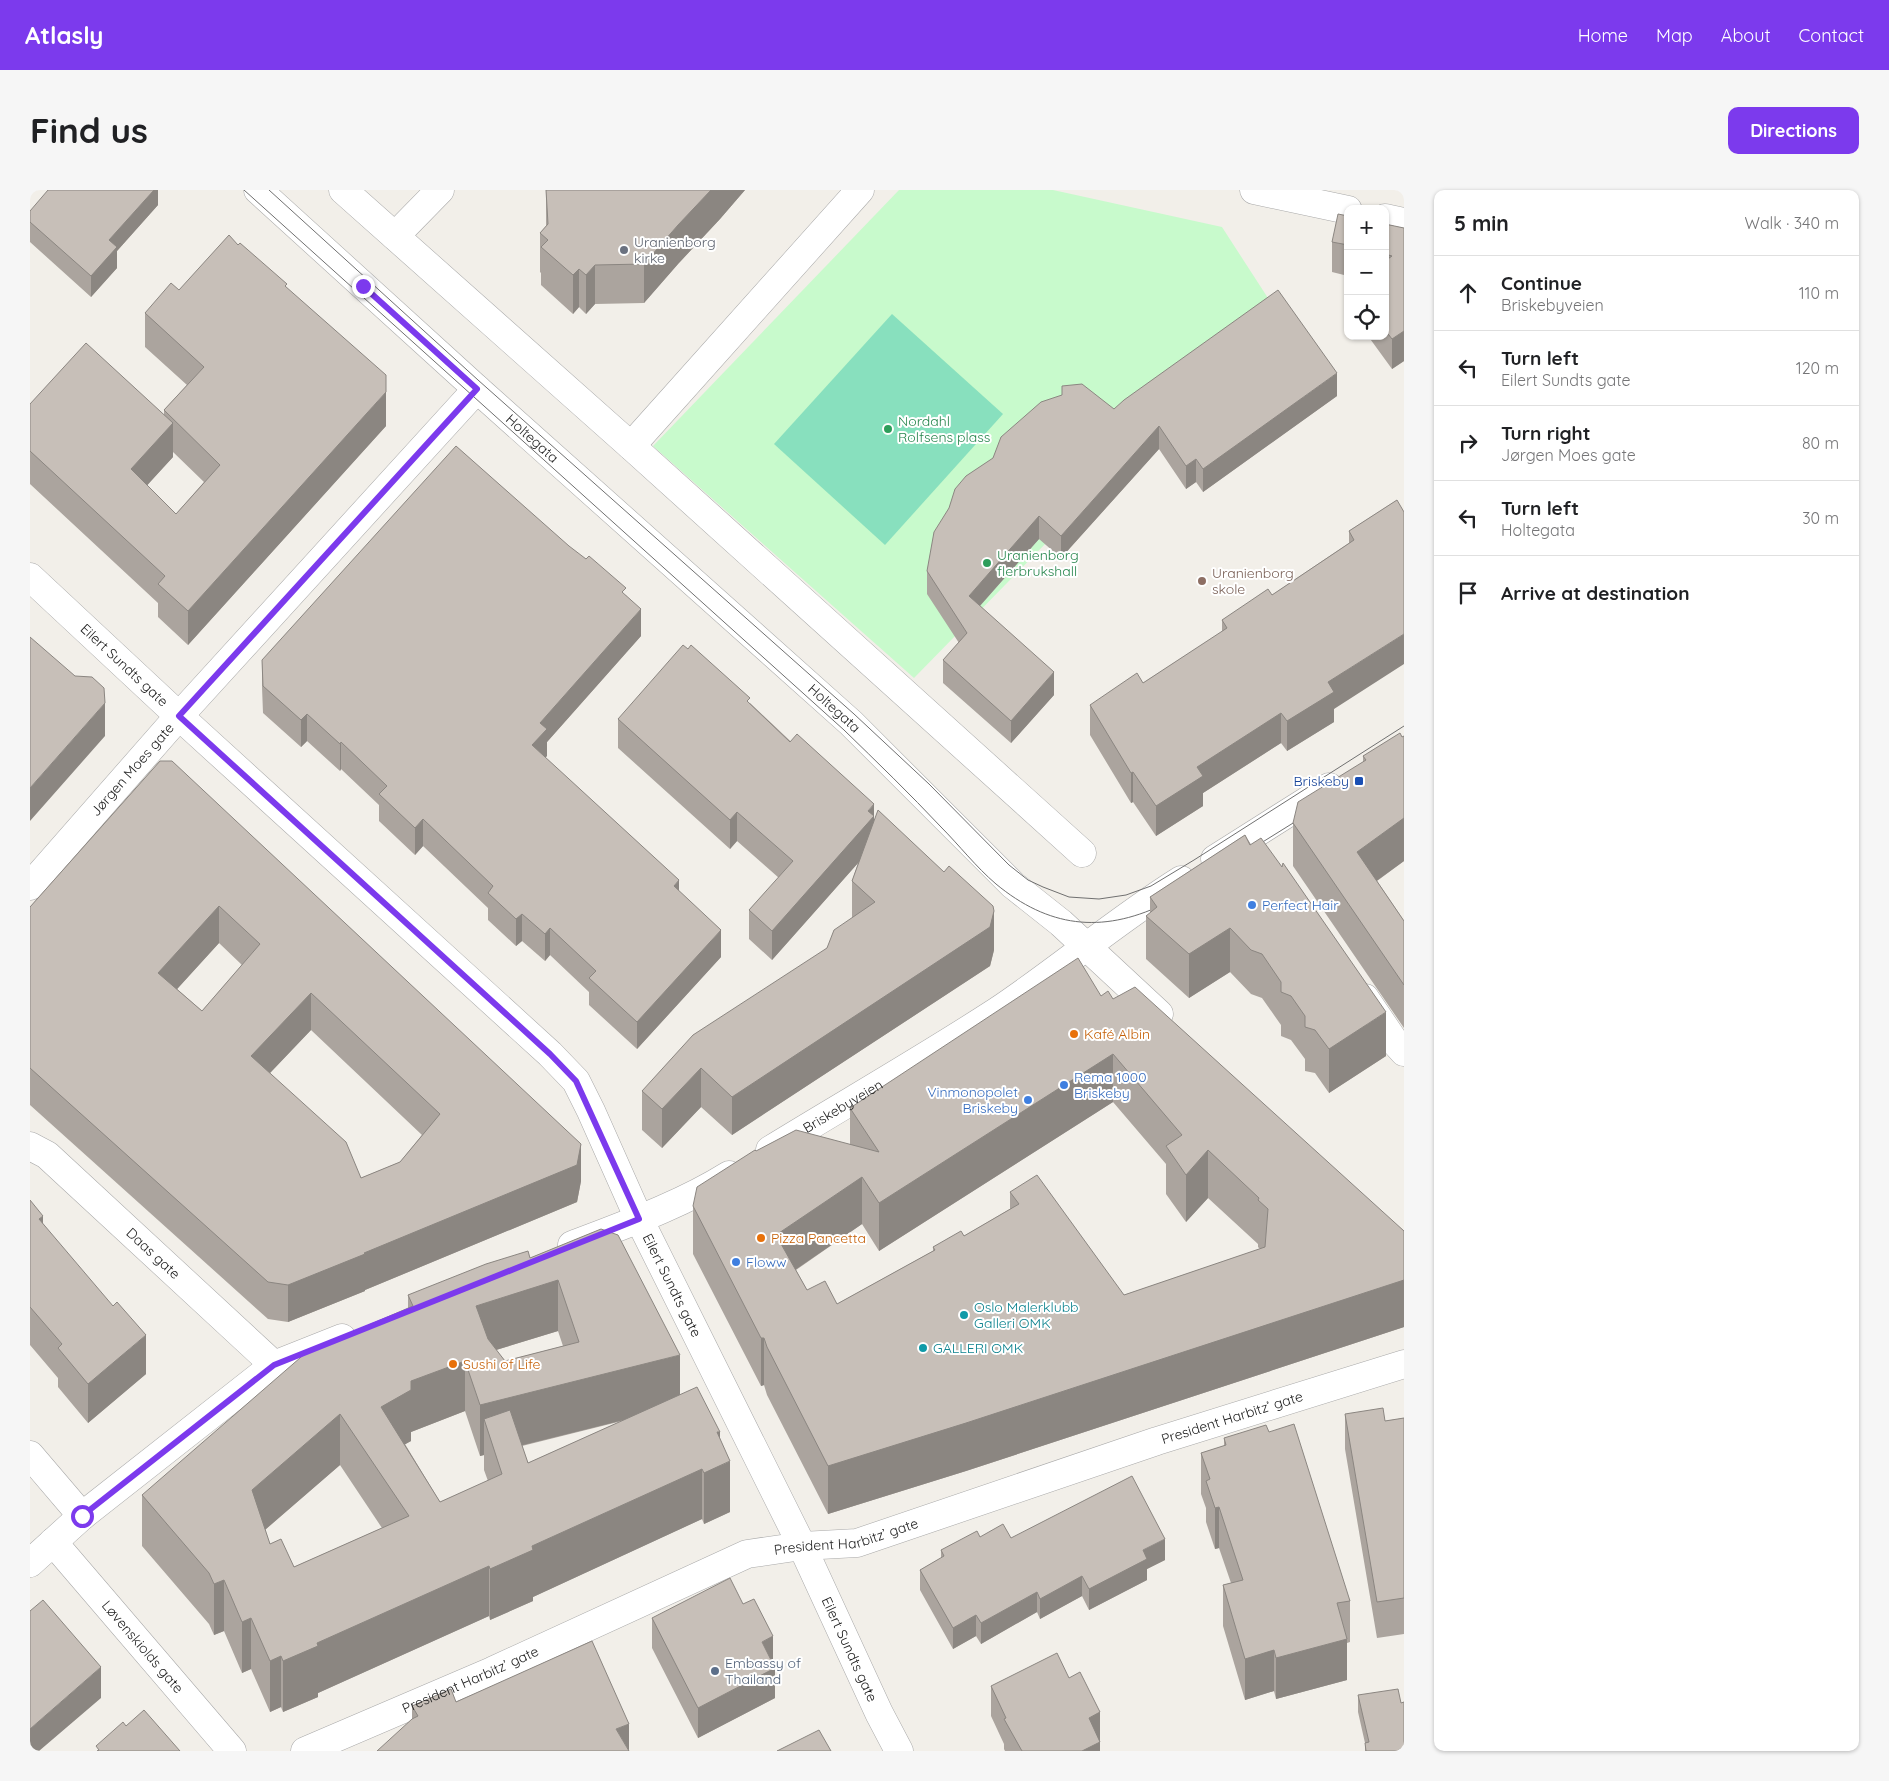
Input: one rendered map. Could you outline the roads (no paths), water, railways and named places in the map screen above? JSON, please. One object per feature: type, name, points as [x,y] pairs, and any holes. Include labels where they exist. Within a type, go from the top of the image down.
[{"type":"street","name":"Holtegata","points":[[258,190],[850,723],[1013,885],[1061,923],[1180,1033]]},
{"type":"street","points":[[343,190],[631,446],[1082,853]]},
{"type":"street","points":[[395,236],[440,190]]},
{"type":"street","points":[[631,446],[860,190]]},
{"type":"street","points":[[1254,190],[1344,209]]},
{"type":"street","points":[[1389,219],[1404,222]]},
{"type":"street","name":"Jørgen Moes gate","points":[[30,886],[179,716],[477,389]]},
{"type":"street","name":"Eilert Sundts gate","points":[[30,578],[535,1041],[576,1081],[639,1219],[802,1546],[879,1713],[899,1751]]},
{"type":"street","name":"Briskebyveien","points":[[551,1254],[639,1219],[716,1183],[996,1012],[1157,895],[1254,836],[1354,771]]},
{"type":"street","points":[[1254,836],[1269,857]]},
{"type":"street","points":[[1350,977],[1394,1041],[1404,1052]]},
{"type":"street","name":"Daas gate","points":[[30,1146],[47,1155],[274,1365]]},
{"type":"street","points":[[30,1563],[82,1516],[274,1365],[369,1327]]},
{"type":"street","name":"President Harbitz’ gate","points":[[305,1751],[492,1671],[747,1554],[802,1546],[857,1543],[1157,1442],[1404,1364]]},
{"type":"street","points":[[30,1455],[82,1516]]},
{"type":"street","name":"Løvenskiolds gate","points":[[53,1542],[232,1751]]},
{"type":"tram line","points":[[244,190],[844,730],[996,884],[1035,910],[1076,922],[1118,920],[1162,905]]},
{"type":"tram line","points":[[269,190],[478,380],[854,714],[929,784],[1009,865],[1028,880],[1069,897],[1099,899],[1126,895],[1151,886],[1404,726]]},
{"type":"tram line","points":[[1253,848],[1306,815]]},
{"type":"place","name":"Uranienborg kirke","points":[[624,250]]},
{"type":"place","name":"Nordahl Rolfsens plass","points":[[888,429]]},
{"type":"place","name":"Uranienborg flerbrukshall","points":[[987,563]]},
{"type":"place","name":"Uranienborg skole","points":[[1202,581]]},
{"type":"place","name":"Briskeby","points":[[1359,781]]},
{"type":"place","name":"Perfect Hair","points":[[1252,905]]},
{"type":"place","name":"Kafé Albin","points":[[1074,1034]]},
{"type":"place","name":"Rema 1000 Briskeby","points":[[1064,1085]]},
{"type":"place","name":"Vinmonopolet Briskeby","points":[[1028,1100]]},
{"type":"place","name":"Pizza Pancetta","points":[[761,1238]]},
{"type":"place","name":"Floww","points":[[736,1262]]},
{"type":"place","name":"Oslo Malerklubb Galleri OMK","points":[[964,1315]]},
{"type":"place","name":"GALLERI OMK","points":[[923,1348]]},
{"type":"place","name":"Sushi of Life","points":[[453,1364]]},
{"type":"place","name":"Embassy of Thailand","points":[[715,1671]]}]
